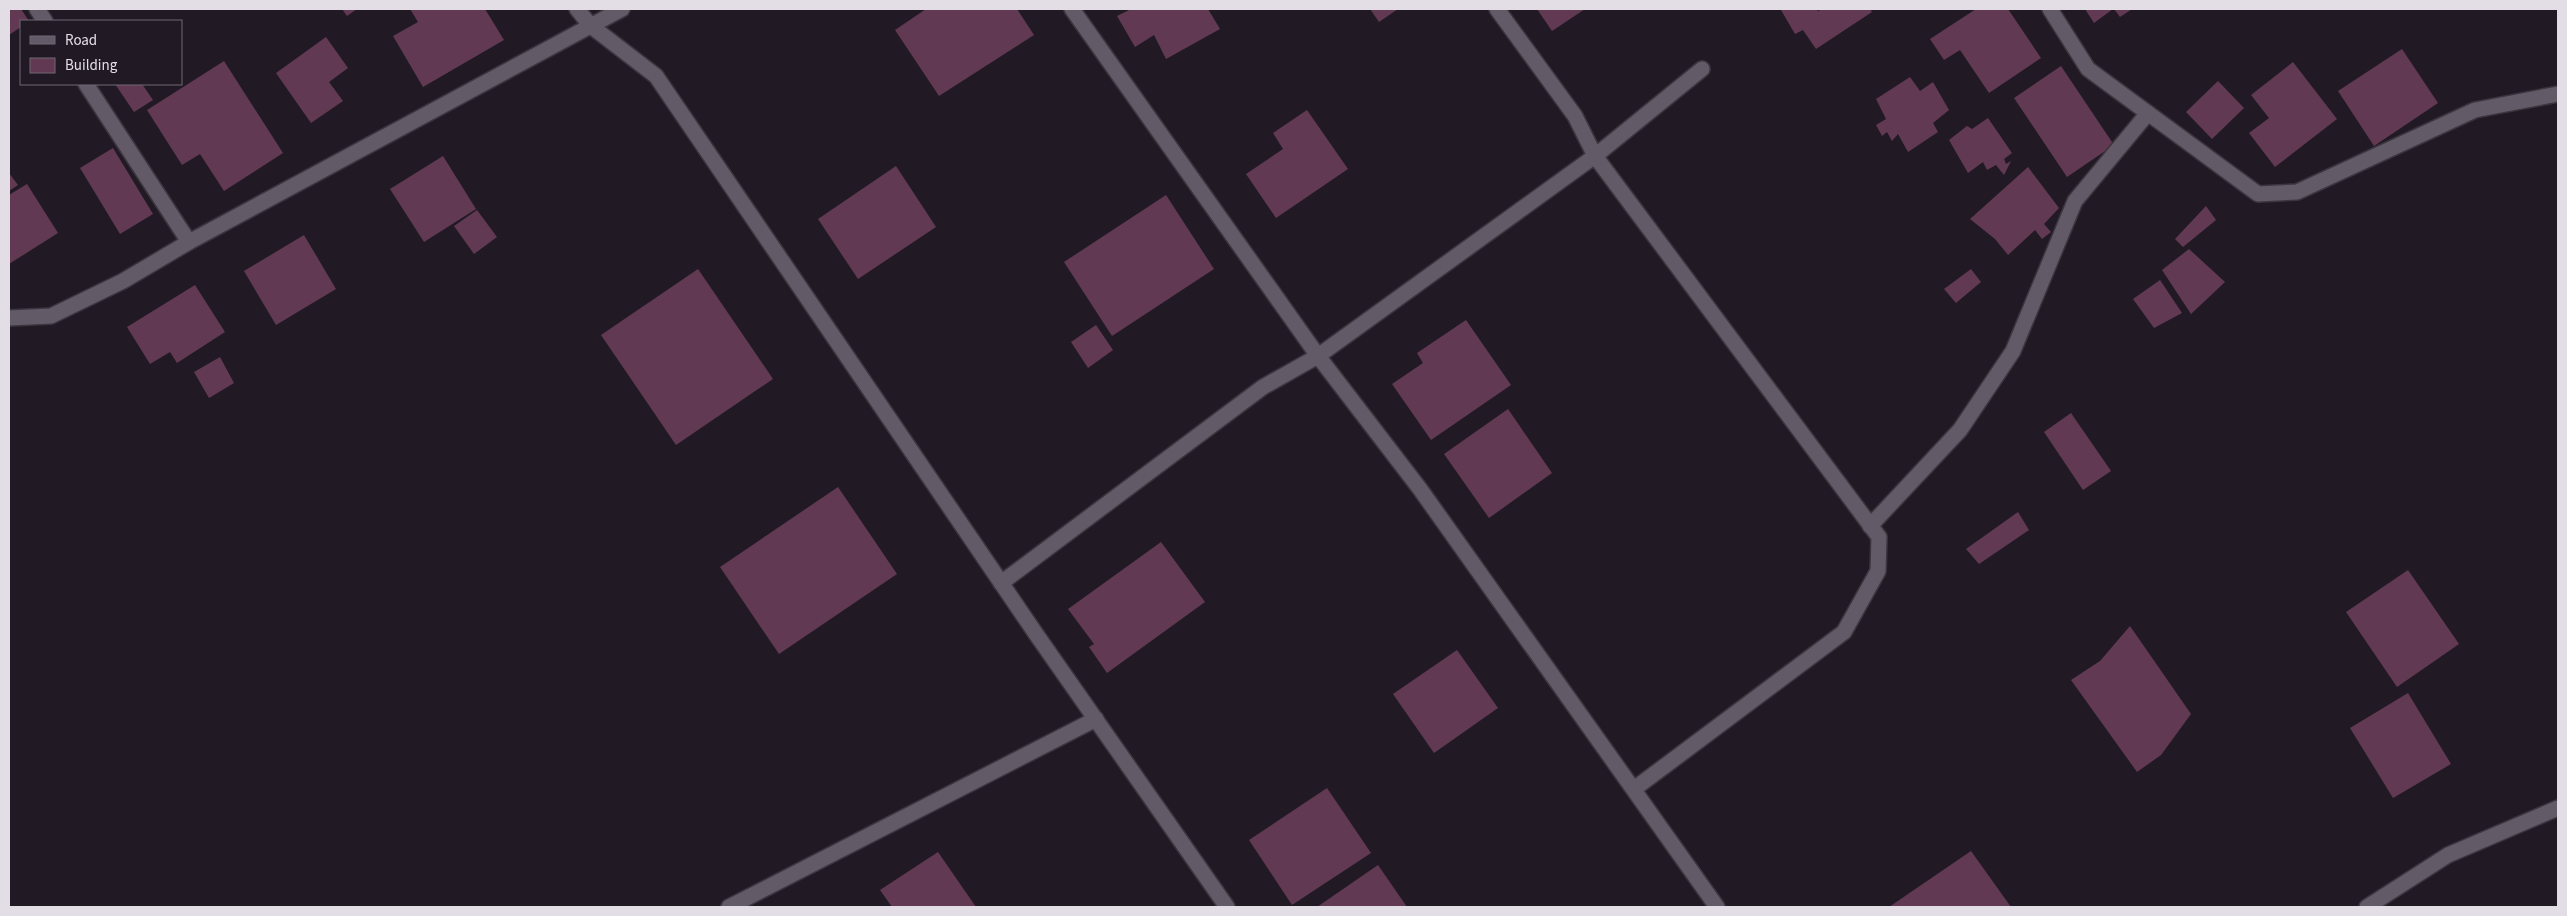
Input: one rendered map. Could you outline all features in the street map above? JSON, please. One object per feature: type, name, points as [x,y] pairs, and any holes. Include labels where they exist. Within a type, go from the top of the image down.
[{"type":"street","points":[[37,9],[44,20]]},
{"type":"street","points":[[577,9],[591,26],[656,76],[1001,583],[1227,907]]},
{"type":"street","points":[[9,318],[51,316],[123,281],[189,242],[622,9]]},
{"type":"street","points":[[1072,9],[1318,356],[1420,489],[1717,907]]},
{"type":"street","points":[[1497,9],[1575,116],[1595,156],[1879,537],[1878,571],[1844,632],[1634,789]]},
{"type":"street","points":[[2050,9],[2088,69],[2258,194],[2297,192],[2475,110],[2558,94]]},
{"type":"street","points":[[1001,583],[1263,387],[1318,356],[1595,156],[1702,69]]},
{"type":"street","points":[[87,85],[189,242]]},
{"type":"street","points":[[1870,526],[1960,430],[2013,351],[2076,200],[2148,113]]},
{"type":"street","points":[[728,907],[1096,720]]},
{"type":"street","points":[[2367,907],[2448,855],[2558,808]]},
{"type":"building","points":[[9,9],[21,9],[28,20],[20,20],[20,28],[9,35]]},
{"type":"building","points":[[342,9],[357,9],[347,16]]},
{"type":"building","points":[[410,9],[485,9],[504,40],[423,87],[393,36],[418,22]]},
{"type":"building","points":[[926,9],[1017,9],[1034,35],[939,96],[895,30]]},
{"type":"building","points":[[1131,9],[1208,9],[1220,29],[1166,59],[1154,35],[1135,47],[1117,16]]},
{"type":"building","points":[[1370,9],[1398,9],[1379,22]]},
{"type":"building","points":[[1537,9],[1585,9],[1552,31]]},
{"type":"building","points":[[1816,9],[1818,11],[1822,9],[1870,9],[1872,12],[1816,49],[1803,30],[1795,34],[1781,10]]},
{"type":"building","points":[[1976,9],[2008,9],[2041,58],[1989,93],[1960,50],[1944,60],[1930,39]]},
{"type":"building","points":[[2085,9],[2113,9],[2094,23]]},
{"type":"building","points":[[2114,9],[2132,9],[2120,17]]},
{"type":"building","points":[[326,37],[348,68],[329,82],[343,101],[311,123],[276,73]]},
{"type":"building","points":[[2402,49],[2438,103],[2374,146],[2338,91]]},
{"type":"building","points":[[224,61],[283,153],[224,191],[200,154],[182,165],[147,110]]},
{"type":"building","points":[[2293,62],[2337,119],[2275,167],[2249,133],[2269,118],[2251,95]]},
{"type":"building","points":[[2061,66],[2114,145],[2067,177],[2014,98]]},
{"type":"building","points":[[1910,77],[1920,91],[1933,82],[1949,110],[1933,123],[1938,132],[1908,152],[1898,134],[1892,141],[1887,132],[1882,136],[1876,125],[1886,119],[1876,99]]},
{"type":"building","points":[[2218,81],[2244,108],[2212,139],[2186,112]]},
{"type":"building","points":[[116,85],[143,85],[153,100],[134,112]]},
{"type":"building","points":[[1307,110],[1348,169],[1276,218],[1246,174],[1283,149],[1273,133]]},
{"type":"building","points":[[1988,118],[2012,153],[2004,159],[2006,164],[2011,161],[2004,175],[1996,165],[1987,170],[1983,162],[1968,173],[1949,140],[1967,126],[1972,129]]},
{"type":"building","points":[[113,148],[153,214],[120,234],[80,168]]},
{"type":"building","points":[[443,156],[476,209],[424,242],[390,189]]},
{"type":"building","points":[[896,166],[936,227],[858,279],[818,219]]},
{"type":"building","points":[[2028,167],[2059,208],[2044,224],[2051,232],[2042,239],[2035,230],[2008,255],[1995,239],[1970,219]]},
{"type":"building","points":[[9,173],[18,185],[9,191]]},
{"type":"building","points":[[27,184],[58,233],[9,264],[9,195]]},
{"type":"building","points":[[1166,195],[1214,269],[1112,336],[1064,262]]},
{"type":"building","points":[[2206,206],[2216,220],[2183,247],[2175,239]]},
{"type":"building","points":[[477,210],[497,237],[474,254],[454,226]]},
{"type":"building","points":[[304,235],[336,289],[276,325],[244,271]]},
{"type":"building","points":[[2189,249],[2225,282],[2191,314],[2162,270]]},
{"type":"building","points":[[698,269],[773,379],[676,445],[601,335]]},
{"type":"building","points":[[1971,269],[1981,282],[1956,303],[1944,289]]},
{"type":"building","points":[[2160,280],[2182,313],[2154,328],[2133,299]]},
{"type":"building","points":[[195,285],[225,332],[177,363],[170,352],[150,364],[127,327]]},
{"type":"building","points":[[1466,320],[1511,385],[1431,440],[1392,384],[1423,363],[1417,353]]},
{"type":"building","points":[[1096,325],[1113,350],[1088,368],[1071,342]]},
{"type":"building","points":[[220,357],[234,383],[209,398],[194,372]]},
{"type":"building","points":[[1508,409],[1552,473],[1489,518],[1444,454]]},
{"type":"building","points":[[2071,413],[2111,471],[2083,490],[2044,432]]},
{"type":"building","points":[[838,487],[897,574],[779,654],[720,567]]},
{"type":"building","points":[[2018,512],[2029,530],[1979,564],[1966,549]]},
{"type":"building","points":[[1161,542],[1205,602],[1107,673],[1089,647],[1094,644],[1068,609]]},
{"type":"building","points":[[2408,570],[2459,644],[2397,687],[2346,612]]},
{"type":"building","points":[[2130,626],[2191,714],[2161,755],[2137,772],[2071,680],[2100,661]]},
{"type":"building","points":[[1457,650],[1498,708],[1434,753],[1393,694]]},
{"type":"building","points":[[2408,693],[2451,764],[2393,798],[2350,728]]},
{"type":"building","points":[[1327,788],[1371,853],[1292,905],[1249,840]]},
{"type":"building","points":[[1971,851],[2011,907],[1889,907]]},
{"type":"building","points":[[938,852],[976,907],[892,907],[880,890]]},
{"type":"building","points":[[1378,865],[1407,907],[1317,907]]}]
